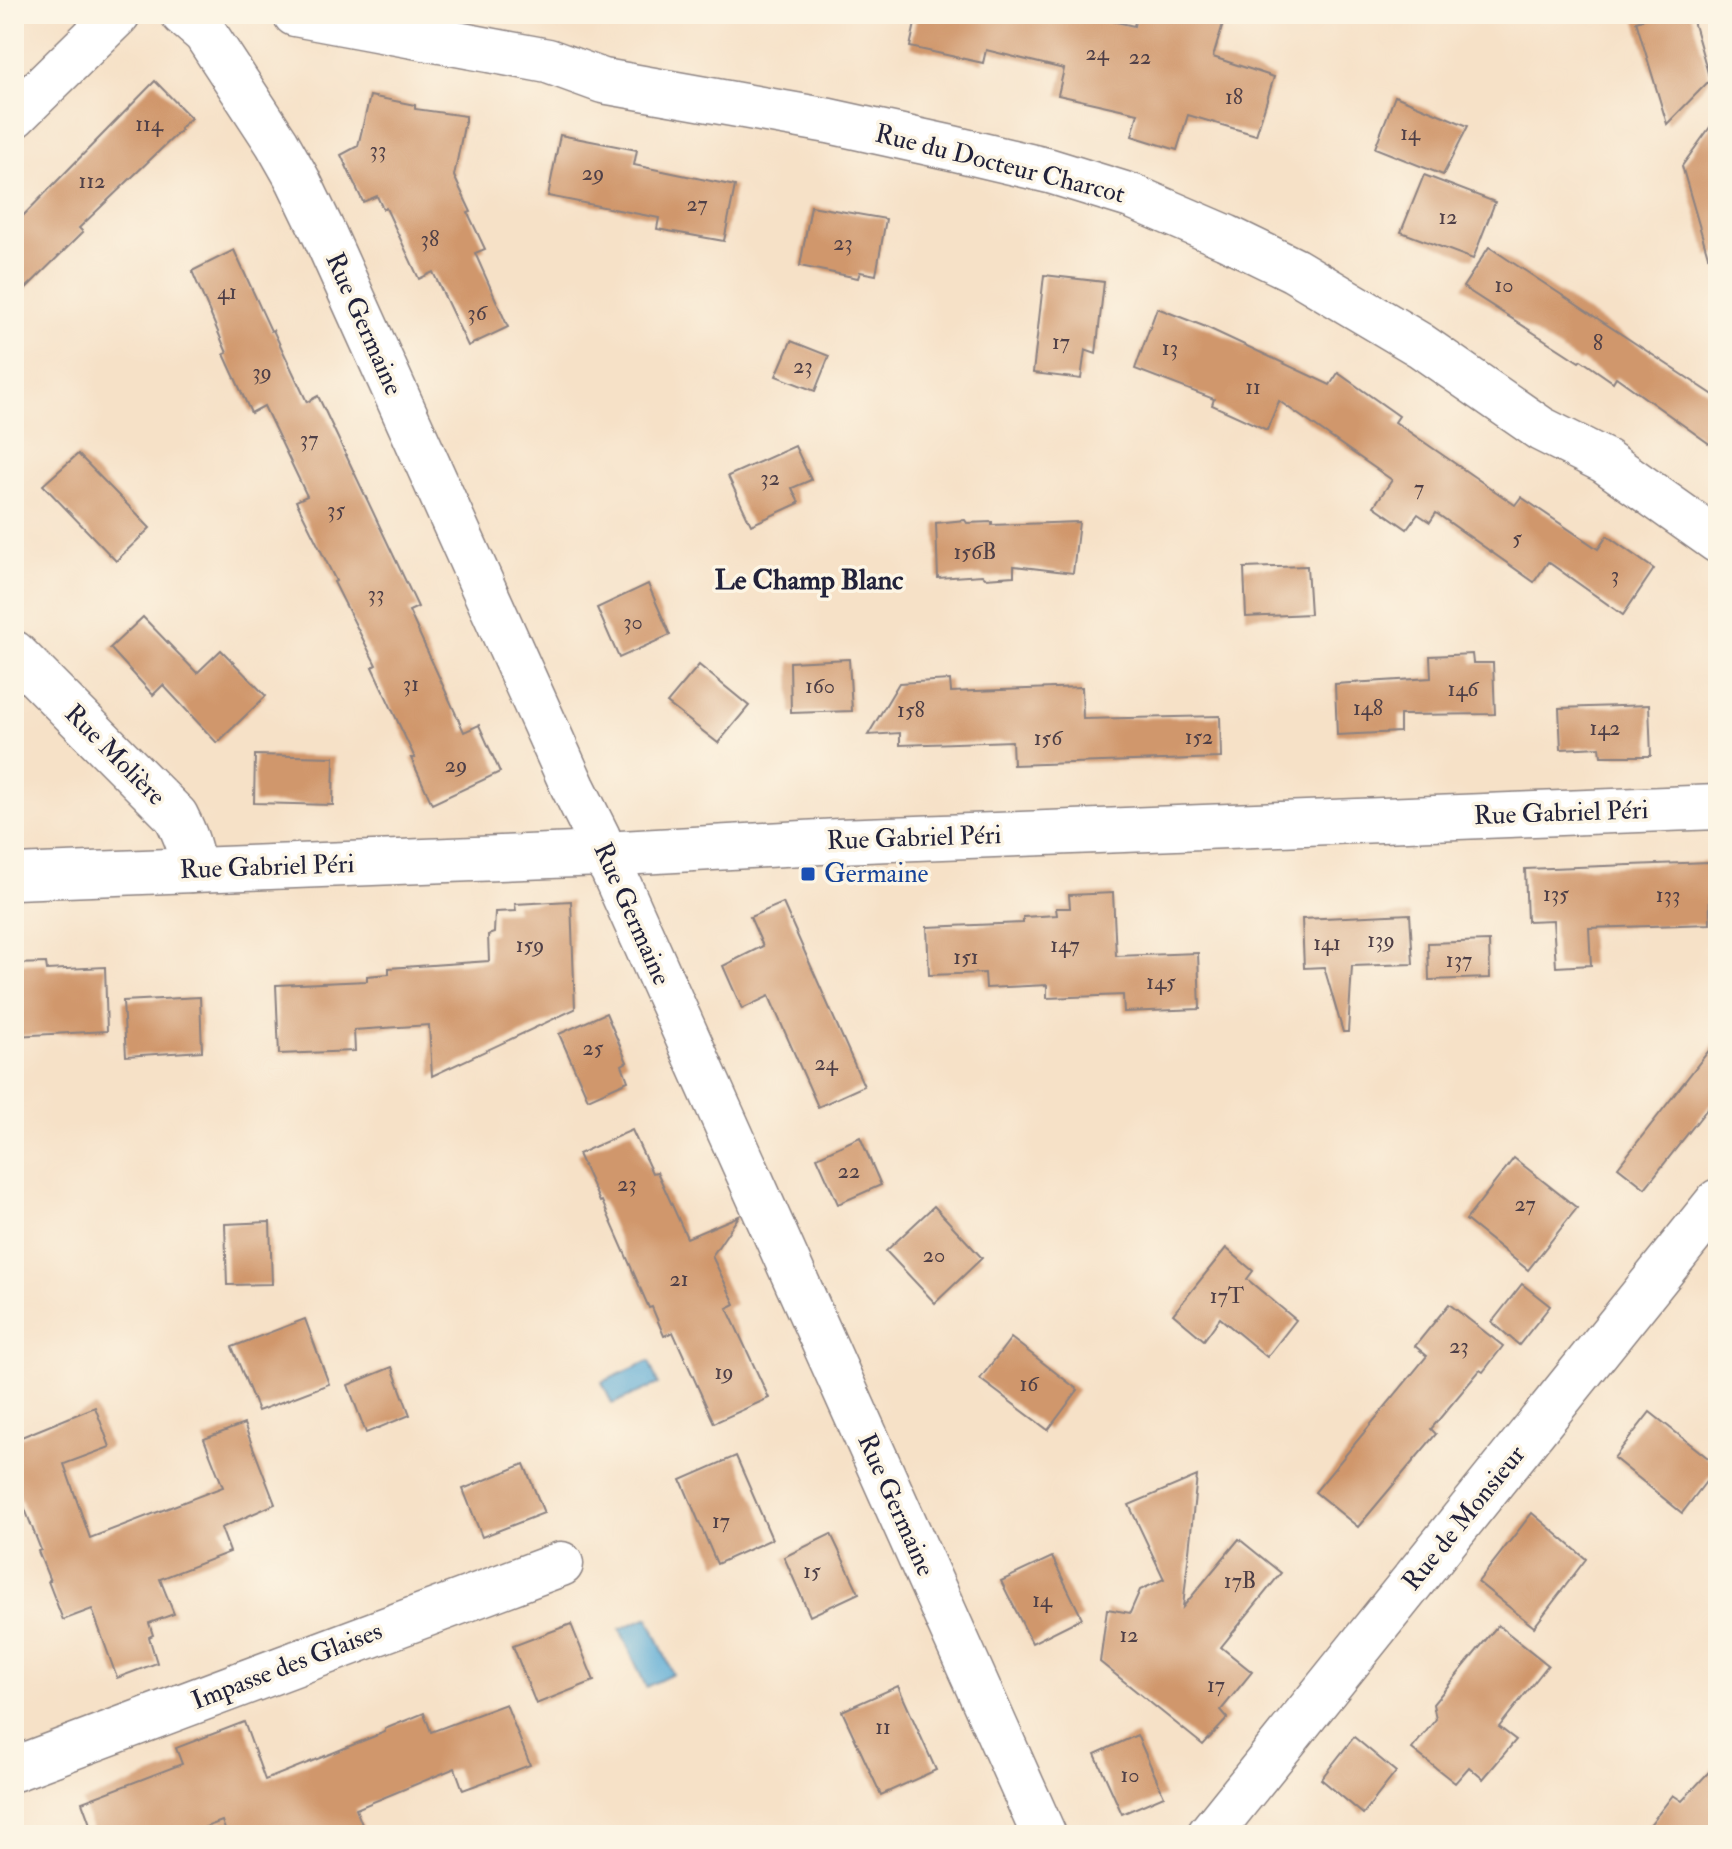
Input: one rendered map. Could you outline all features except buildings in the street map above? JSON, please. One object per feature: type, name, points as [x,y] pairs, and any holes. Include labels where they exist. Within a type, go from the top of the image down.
[{"type":"street","points":[[14,116],[118,14]]},
{"type":"street","name":"Rue Germaine","points":[[183,14],[205,33],[298,180],[598,837],[602,854],[612,869],[1044,1835]]},
{"type":"street","name":"Rue du Docteur Charcot","points":[[295,14],[548,61],[603,81],[829,121],[921,141],[1050,171],[1131,196],[1294,270],[1420,345],[1541,429],[1605,461],[1718,541]]},
{"type":"street","name":"Rue Molière","points":[[14,653],[176,816],[186,835],[192,870]]},
{"type":"street","name":"Rue Gabriel Péri","points":[[14,877],[1718,807]]},
{"type":"street","name":"Rue de Monsieur","points":[[1209,1835],[1718,1201]]},
{"type":"street","name":"Impasse des Glaises","points":[[14,1769],[561,1564]]},
{"type":"water","points":[[649,1361],[658,1384],[612,1404],[602,1382]]},
{"type":"water","points":[[648,1617],[673,1674],[646,1687],[620,1629]]},
{"type":"place","name":"Germaine","points":[[808,874]]},
{"type":"district","name":"Le Champ Blanc","points":[[809,580]]}]
